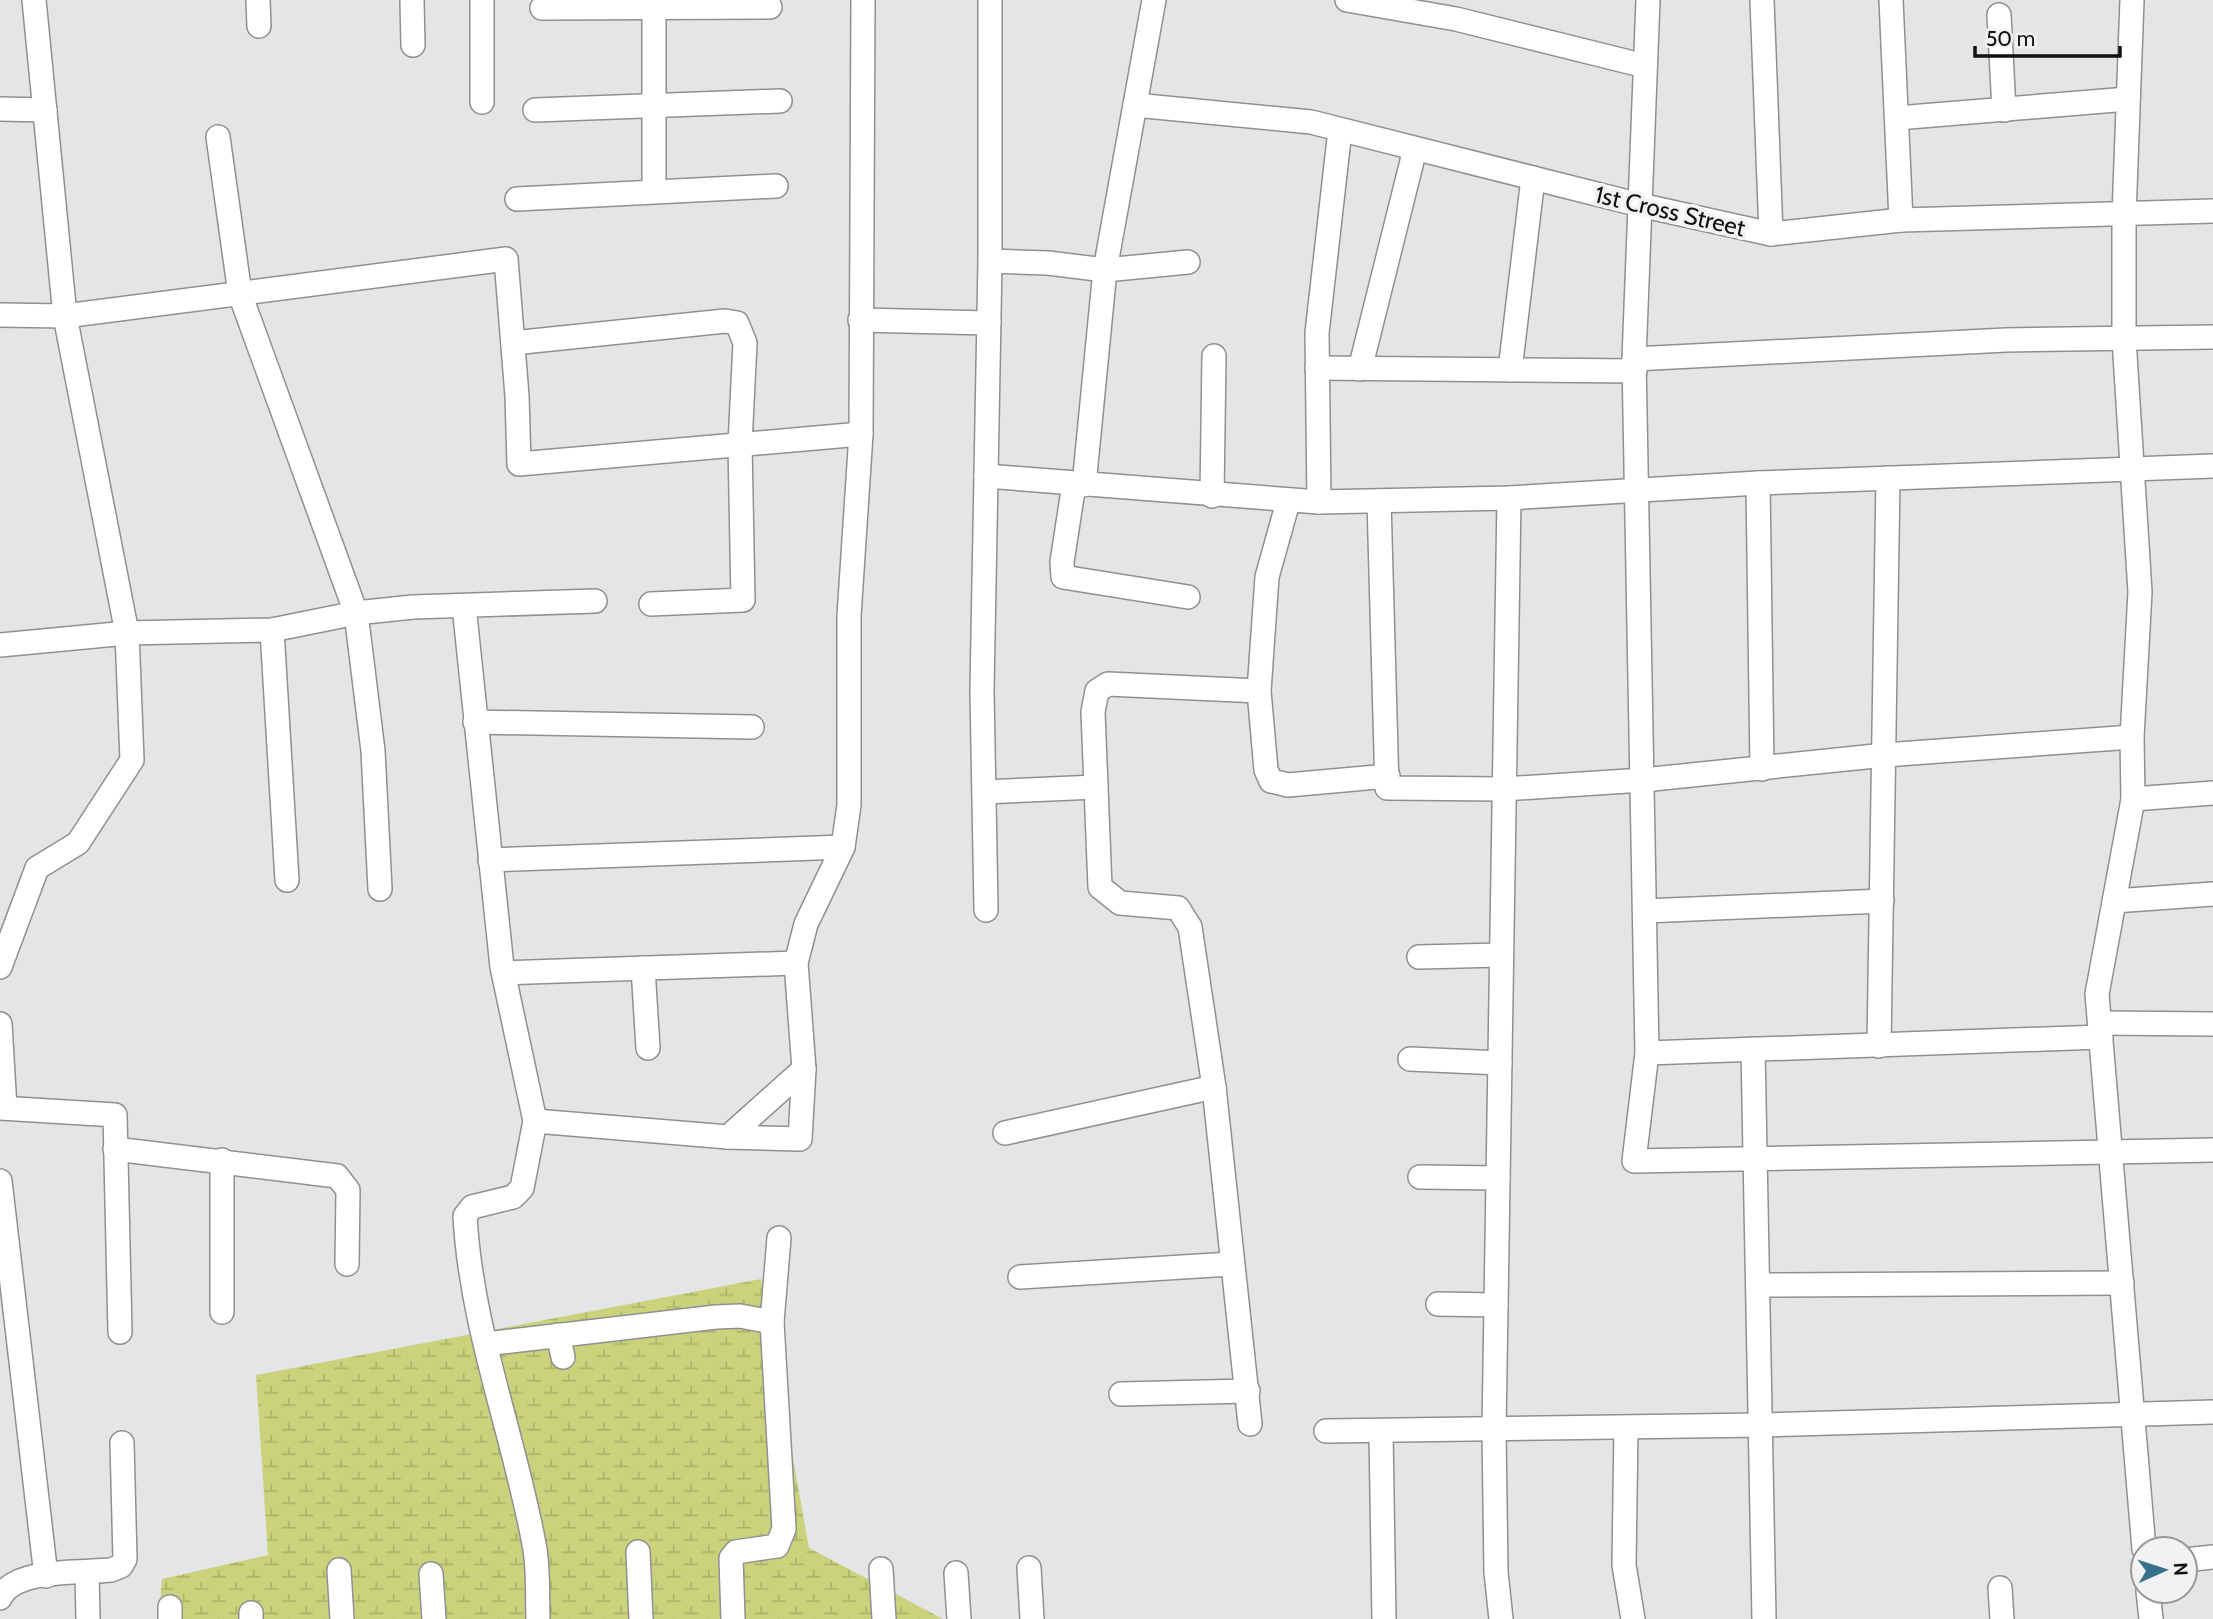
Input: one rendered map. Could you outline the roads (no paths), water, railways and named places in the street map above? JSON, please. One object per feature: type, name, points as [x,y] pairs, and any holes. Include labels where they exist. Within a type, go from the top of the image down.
[{"type":"street","points":[[0,967],[37,868],[78,843],[132,760],[127,633],[65,316],[34,0]]},
{"type":"street","points":[[258,0],[258,26]]},
{"type":"street","points":[[412,0],[413,45]]},
{"type":"street","points":[[481,102],[482,0]]},
{"type":"street","points":[[535,1121],[728,1137],[800,1139],[804,1069],[796,963],[806,924],[843,847],[849,805],[849,616],[861,434],[863,0]]},
{"type":"street","points":[[986,910],[982,690],[990,261],[990,0]]},
{"type":"street","points":[[1154,0],[1105,270],[1079,485],[1062,562],[1063,577],[1188,597]]},
{"type":"street","points":[[1346,0],[1457,19],[1646,66]]},
{"type":"street","points":[[1648,0],[1635,365],[1647,1053],[1634,1161],[2213,1150]]},
{"type":"street","points":[[1762,0],[1771,234]]},
{"type":"street","points":[[1891,0],[1902,220]]},
{"type":"street","points":[[2132,0],[2123,216],[2124,340],[2130,469],[2137,516],[2140,592],[2132,737],[2133,799],[2097,994],[2108,1150],[2122,1283],[2130,1415],[2143,1535]]},
{"type":"street","points":[[542,8],[654,5],[769,7]]},
{"type":"street","points":[[654,5],[654,190]]},
{"type":"street","points":[[1999,15],[2004,110]]},
{"type":"street","points":[[1897,118],[2128,99]]},
{"type":"street","points":[[535,110],[780,101]]},
{"type":"street","name":"1st Cross Street","points":[[1135,105],[1311,122],[1640,205],[1771,234],[1902,220],[2123,216],[2213,211]]},
{"type":"street","points":[[0,109],[45,110]]},
{"type":"street","points":[[1319,502],[1317,333],[1340,130]]},
{"type":"street","points":[[218,137],[240,294],[356,613],[373,751],[380,888]]},
{"type":"street","points":[[1360,369],[1415,149]]},
{"type":"street","points":[[1510,370],[1533,178]]},
{"type":"street","points":[[517,199],[654,190],[776,186]]},
{"type":"street","points":[[0,315],[65,316],[506,259],[519,464],[861,434]]},
{"type":"street","points":[[990,261],[1048,263],[1105,270],[1188,262]]},
{"type":"street","points":[[860,320],[989,323]]},
{"type":"street","points":[[513,343],[725,321],[737,323],[745,343],[740,444],[743,600],[651,604]]},
{"type":"street","points":[[1317,369],[1510,370],[1635,365],[1993,340],[2213,337]]},
{"type":"street","points":[[1212,496],[1214,356]]},
{"type":"street","points":[[986,476],[1287,502],[1319,502],[1509,498],[1758,483],[2213,466]]},
{"type":"street","points":[[1878,1046],[1888,478]]},
{"type":"street","points":[[1758,483],[1762,769]]},
{"type":"street","points":[[1501,1619],[1496,1572],[1494,1430],[1509,498]]},
{"type":"street","points":[[1380,501],[1387,789],[1504,789],[1643,780],[1885,754],[2132,737]]},
{"type":"street","points":[[1287,502],[1267,577],[1259,691],[1266,770],[1271,781],[1288,785],[1388,776]]},
{"type":"street","points":[[0,645],[127,633],[272,630],[356,613],[413,607],[595,601]]},
{"type":"street","points":[[464,606],[504,974],[535,1121],[522,1188],[513,1197],[472,1208],[465,1216],[471,1285],[535,1547],[538,1619]]},
{"type":"street","points":[[272,630],[286,880]]},
{"type":"street","points":[[1250,1424],[1214,1087],[1189,928],[1185,915],[1170,905],[1131,905],[1100,887],[1093,712],[1097,691],[1108,684],[1259,691]]},
{"type":"street","points":[[475,722],[752,727]]},
{"type":"street","points":[[984,792],[1096,787]]},
{"type":"street","points":[[2133,799],[2213,793]]},
{"type":"street","points":[[490,860],[843,847]]},
{"type":"street","points":[[2114,901],[2213,894]]},
{"type":"street","points":[[1645,911],[1882,901]]},
{"type":"street","points":[[1419,957],[1501,955]]},
{"type":"street","points":[[504,974],[796,963]]},
{"type":"street","points":[[643,968],[648,1048]]},
{"type":"street","points":[[0,1024],[3,1108],[115,1115],[120,1332]]},
{"type":"street","points":[[1647,1053],[1878,1046],[2213,1024]]},
{"type":"street","points":[[1753,1049],[1764,1619]]},
{"type":"street","points":[[1410,1059],[1500,1063]]},
{"type":"street","points":[[728,1137],[804,1069]]},
{"type":"street","points":[[1005,1133],[1214,1087]]},
{"type":"street","points":[[115,1149],[337,1176],[344,1181],[348,1190],[347,1264]]},
{"type":"street","points":[[222,1160],[222,1312]]},
{"type":"street","points":[[1420,1177],[1498,1178]]},
{"type":"street","points":[[0,1181],[46,1576]]},
{"type":"street","points":[[733,1619],[732,1558],[736,1552],[776,1546],[784,1529],[772,1322],[779,1238]]},
{"type":"street","points":[[1020,1277],[1231,1265]]},
{"type":"street","points":[[1758,1285],[2122,1283]]},
{"type":"street","points":[[1438,1304],[1496,1305]]},
{"type":"street","points":[[486,1343],[561,1346],[716,1317],[740,1316],[772,1322]]},
{"type":"street","points":[[1121,1394],[1248,1391]]},
{"type":"street","points":[[1326,1431],[1626,1428],[2213,1412]]},
{"type":"street","points":[[1626,1428],[1624,1565],[1633,1619]]},
{"type":"street","points":[[1381,1432],[1384,1619]]},
{"type":"street","points":[[0,1598],[5,1586],[20,1578],[111,1570],[121,1566],[125,1559],[122,1443]]},
{"type":"street","points":[[638,1552],[641,1619]]},
{"type":"street","points":[[1030,1568],[1032,1619]]},
{"type":"street","points":[[881,1569],[884,1619]]},
{"type":"street","points":[[340,1570],[342,1619]]},
{"type":"street","points":[[87,1572],[88,1619]]},
{"type":"street","points":[[956,1573],[959,1619]]},
{"type":"street","points":[[431,1574],[433,1619]]},
{"type":"street","points":[[2000,1588],[2002,1619]]}]
